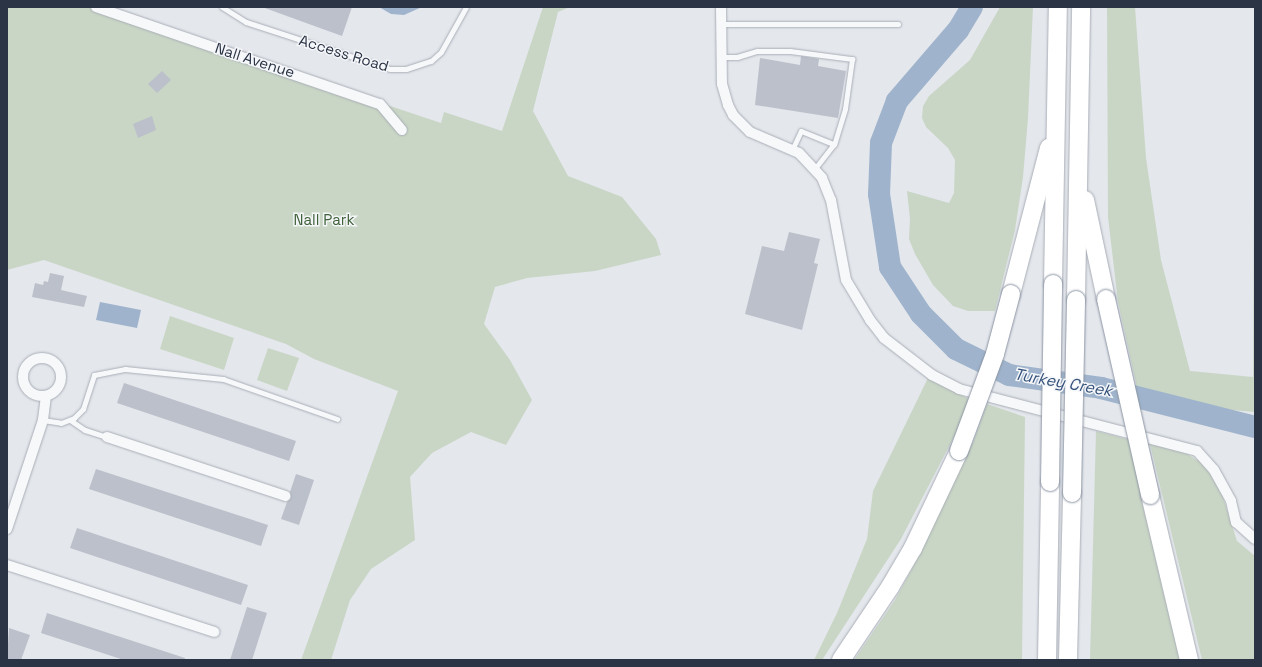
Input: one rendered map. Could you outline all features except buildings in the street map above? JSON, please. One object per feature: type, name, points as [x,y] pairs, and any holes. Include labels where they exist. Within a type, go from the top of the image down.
[{"type":"highway","points":[[1047,660],[1058,7]]},
{"type":"highway","points":[[1068,660],[1081,7]]},
{"type":"highway","points":[[841,660],[890,588],[913,548],[959,451],[995,354],[1056,122]]},
{"type":"highway","points":[[1078,168],[1150,495],[1189,660]]},
{"type":"street","name":"Nall Avenue","points":[[96,7],[380,104],[402,130]]},
{"type":"street","points":[[721,7],[723,92],[733,115],[756,136],[792,150],[815,168],[826,184],[831,200],[846,280],[870,320],[884,338],[932,375],[950,385],[1197,451],[1214,470],[1227,494],[1236,522],[1255,539]]},
{"type":"street","points":[[7,529],[43,420],[46,397]]},
{"type":"street","points":[[107,438],[285,496]]},
{"type":"street","points":[[7,565],[214,632]]},
{"type":"lane","name":"Access Road","points":[[222,7],[246,22],[390,69],[406,69],[425,64],[441,52],[466,7]]},
{"type":"lane","points":[[721,24],[898,24]]},
{"type":"lane","points":[[722,57],[737,57],[757,51],[790,51],[852,59],[845,109],[834,144],[815,168]]},
{"type":"lane","points":[[792,150],[801,131],[834,144]]},
{"type":"lane","points":[[43,420],[61,423],[70,420],[83,408],[94,375],[125,369],[223,379],[337,419]]},
{"type":"lane","points":[[70,420],[85,430],[107,438]]},
{"type":"green space","name":"Nall Park","points":[[7,7],[94,7],[441,123],[444,112],[502,131],[543,7],[570,7],[558,12],[533,111],[568,176],[622,197],[656,239],[661,255],[595,271],[527,278],[495,287],[484,324],[510,360],[532,400],[506,445],[471,432],[432,453],[410,477],[415,540],[371,569],[350,600],[331,660],[301,660],[398,391],[314,359],[286,344],[44,260],[7,270]]},
{"type":"green space","points":[[1000,7],[1033,7],[1028,118],[1023,177],[1015,230],[995,311],[968,311],[953,306],[933,285],[915,254],[909,239],[910,219],[907,191],[949,203],[954,193],[955,160],[948,148],[926,127],[922,118],[923,106],[929,96],[970,60]]},
{"type":"green space","points":[[1107,7],[1135,7],[1146,158],[1161,260],[1190,371],[1253,377],[1255,7],[1255,412],[1220,409],[1137,388],[1118,302],[1108,217]]},
{"type":"green space","points":[[170,316],[234,338],[224,370],[160,349]]},
{"type":"green space","points":[[268,348],[299,358],[287,391],[257,380]]},
{"type":"green space","points":[[928,378],[969,399],[958,429],[901,539],[822,660],[814,660],[837,613],[867,539],[873,491]]},
{"type":"green space","points":[[987,404],[1025,417],[1022,660],[854,660],[895,600],[914,565],[974,440]]},
{"type":"green space","points":[[1096,431],[1130,440],[1182,660],[1090,660]]},
{"type":"green space","points":[[1150,444],[1187,454],[1205,465],[1223,497],[1237,541],[1255,556],[1255,660],[1202,660]]},
{"type":"water","points":[[379,7],[422,7],[404,15],[391,14]]},
{"type":"water","points":[[100,302],[141,310],[137,328],[96,320]]},
{"type":"waterway","name":"Turkey Creek","points":[[972,7],[958,30],[897,101],[881,143],[879,194],[890,267],[921,314],[956,349],[1009,375],[1101,388],[1255,427]]}]
